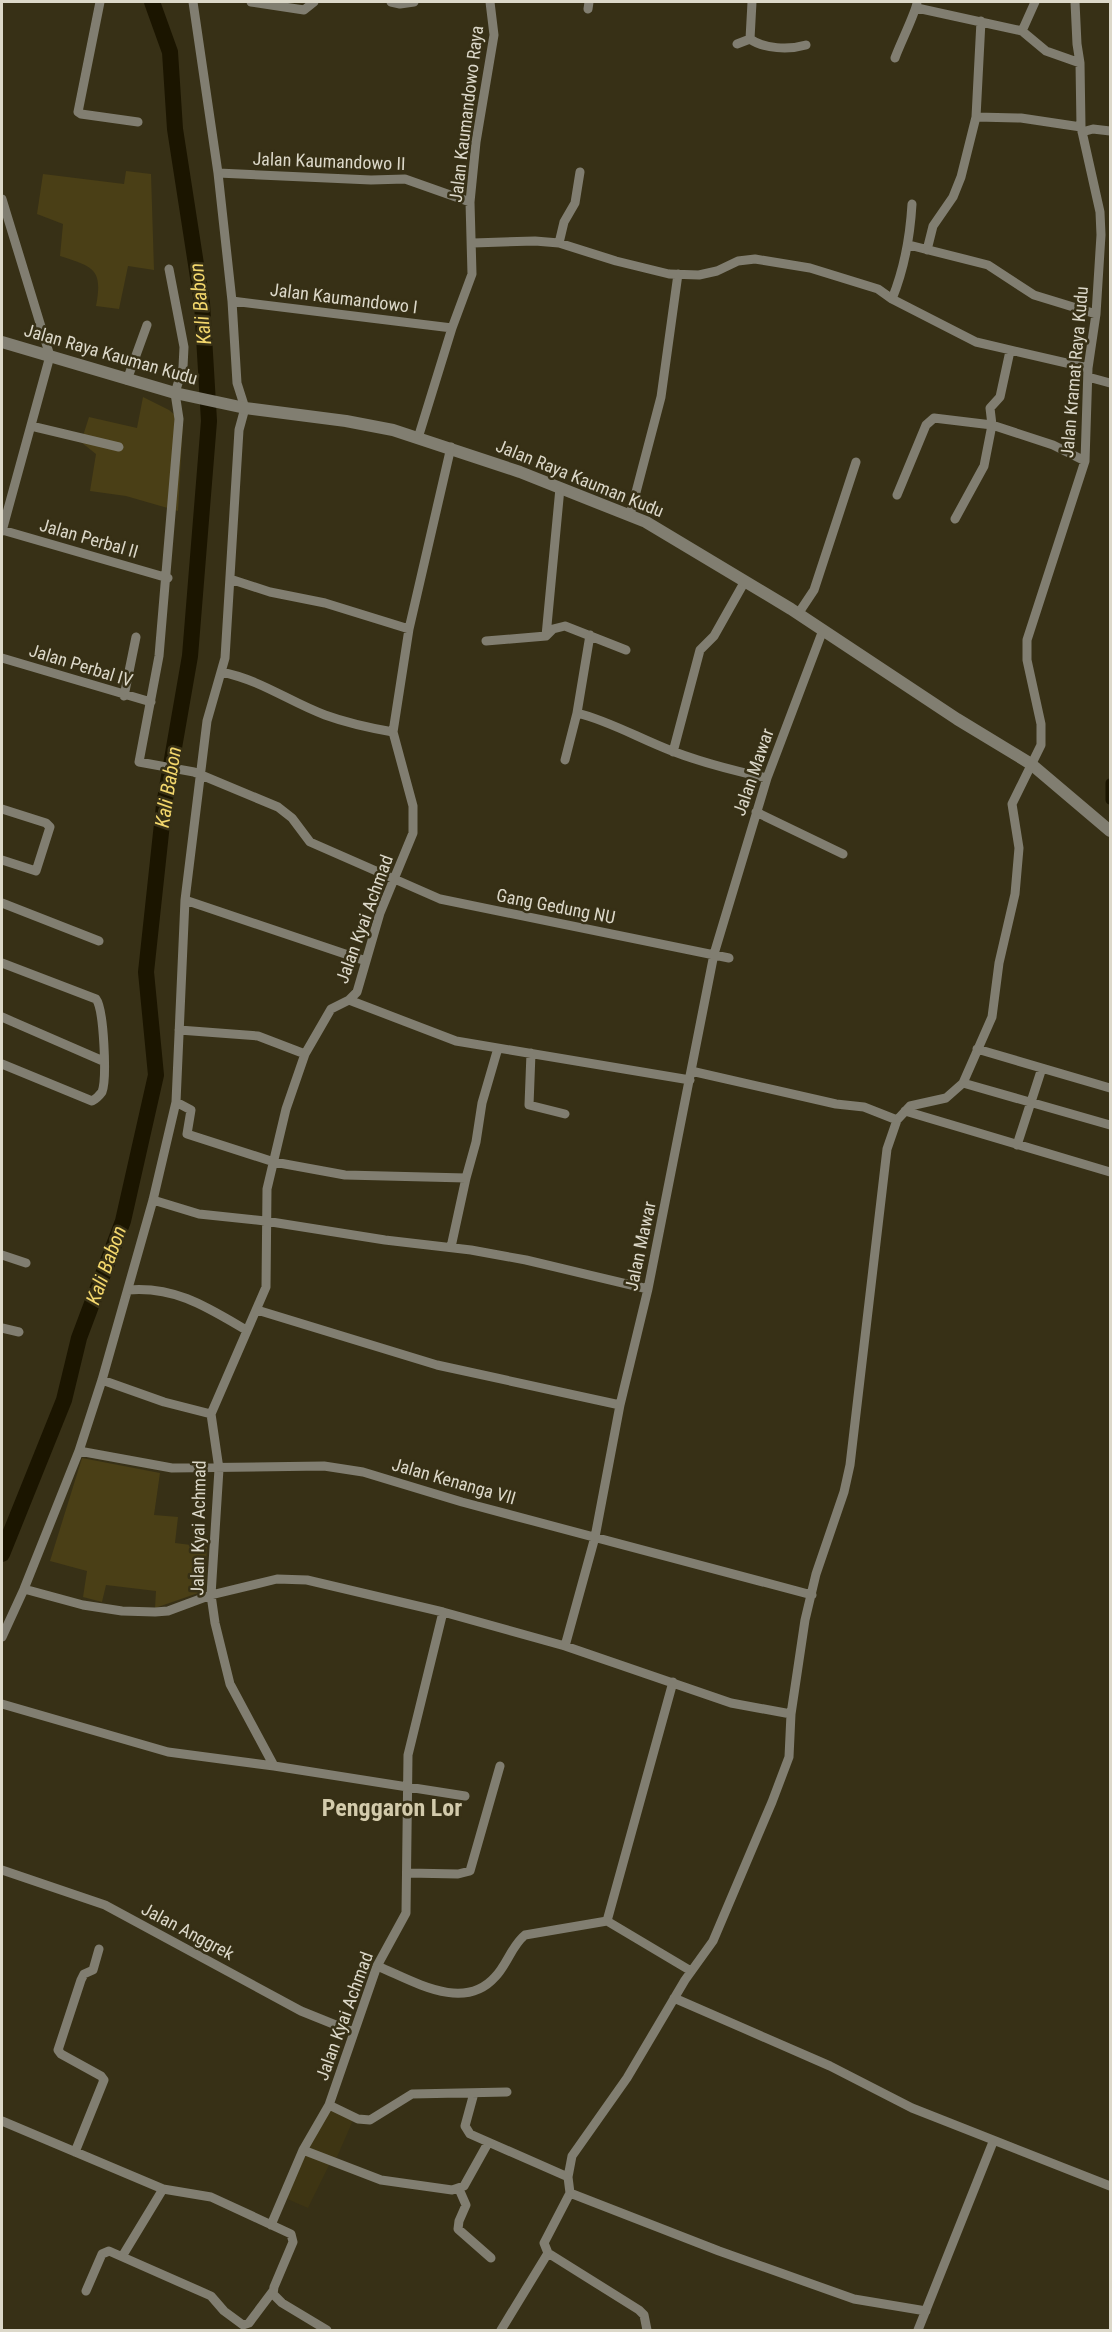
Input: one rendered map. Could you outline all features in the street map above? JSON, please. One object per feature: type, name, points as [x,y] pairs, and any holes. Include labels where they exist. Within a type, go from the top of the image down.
[{"type":"street","points":[[100,2],[78,111],[81,114],[138,122]]},
{"type":"street","points":[[2,1637],[24,1589],[79,1451],[128,1290],[153,1200],[176,1102],[185,900],[196,773],[207,721],[225,658],[241,407],[218,173],[193,2]]},
{"type":"street","points":[[251,2],[304,10],[314,2]]},
{"type":"street","points":[[391,2],[400,4],[414,2]]},
{"type":"street","name":"Jalan Kaumandowo Raya","points":[[418,438],[452,328],[472,274],[473,243],[470,202],[476,142],[494,35],[490,2]]},
{"type":"street","points":[[750,39],[752,2]]},
{"type":"street","points":[[1022,31],[1035,2]]},
{"type":"street","name":"Jalan Kramat Raya Kudu","points":[[963,1083],[992,1017],[999,963],[1015,894],[1019,848],[1012,804],[1042,738],[1027,660],[1028,640],[1085,461],[1088,372],[1096,314],[1101,224],[1082,129],[1075,2]]},
{"type":"street","points":[[895,57],[917,5],[1022,31],[1046,51],[1080,63]]},
{"type":"street","points":[[927,250],[933,226],[952,197],[961,177],[975,117],[981,21]]},
{"type":"street","points":[[737,44],[750,39]]},
{"type":"street","points":[[750,39],[756,43],[781,47],[806,45]]},
{"type":"street","points":[[975,117],[1021,118],[1082,129],[1110,131]]},
{"type":"street","points":[[559,243],[564,222],[575,203],[580,172]]},
{"type":"street","name":"Jalan Kaumandowo II","points":[[218,173],[371,180],[405,178],[470,202]]},
{"type":"street","points":[[2,199],[4,214],[50,356],[2,530]]},
{"type":"street","points":[[892,299],[902,274],[909,245],[912,204]]},
{"type":"street","points":[[473,243],[559,243],[642,268],[678,274],[699,275],[717,271],[738,261],[769,260],[850,279],[878,289],[892,299],[976,342],[1088,372],[1110,383]]},
{"type":"street","points":[[909,245],[988,265],[1025,291],[1096,314]]},
{"type":"street","points":[[150,702],[168,578],[180,419],[176,393],[183,368],[183,347],[169,268]]},
{"type":"street","points":[[630,515],[661,397],[678,274]]},
{"type":"street","name":"Jalan Kaumandowo I","points":[[232,301],[452,328]]},
{"type":"street","points":[[127,380],[147,325]]},
{"type":"street","name":"Jalan Raya Kauman Kudu","points":[[2,342],[176,393],[241,407],[346,421],[452,447],[630,515],[675,537],[823,630],[957,719],[1031,764],[1108,829]]},
{"type":"street","points":[[955,519],[984,466],[992,425],[990,408],[1000,397],[1010,351]]},
{"type":"street","points":[[897,495],[926,424],[934,418],[964,424],[992,425],[1053,445],[1085,461]]},
{"type":"street","points":[[31,426],[119,447]]},
{"type":"street","name":"Jalan Kyai Achmad","points":[[274,1766],[230,1684],[215,1623],[211,1595],[219,1468],[211,1414],[246,1330],[257,1310],[267,1280],[265,1221],[267,1189],[286,1109],[305,1054],[331,1009],[349,1000],[357,992],[380,913],[413,833],[415,822],[393,732],[409,629],[452,447]]},
{"type":"street","points":[[798,614],[814,590],[856,462]]},
{"type":"street","points":[[546,636],[560,488]]},
{"type":"street","name":"Jalan Perbal II","points":[[2,530],[168,578]]},
{"type":"street","points":[[230,579],[270,592],[325,603],[409,629]]},
{"type":"street","points":[[673,752],[700,650],[714,636],[745,581]]},
{"type":"street","points":[[486,641],[546,636],[558,626],[590,635],[626,650]]},
{"type":"street","name":"Jalan Mawar","points":[[565,1646],[595,1537],[620,1405],[648,1289],[714,954],[767,778],[823,630]]},
{"type":"street","points":[[565,760],[577,713],[590,635]]},
{"type":"street","points":[[124,696],[136,637]]},
{"type":"street","name":"Jalan Perbal IV","points":[[2,658],[150,702]]},
{"type":"street","points":[[221,672],[272,688],[323,715],[363,727],[393,732]]},
{"type":"street","name":"Gang Gedung NU","points":[[150,702],[139,762],[196,773],[278,807],[292,819],[310,842],[394,880],[446,901],[729,958]]},
{"type":"street","points":[[577,713],[594,717],[673,752],[719,767],[767,778]]},
{"type":"street","points":[[2,809],[37,819],[50,827],[36,871],[2,860]]},
{"type":"street","points":[[756,812],[843,854]]},
{"type":"street","points":[[185,900],[366,961]]},
{"type":"street","points":[[2,903],[99,941]]},
{"type":"street","points":[[2,963],[96,999],[101,1012],[102,1091],[92,1101],[2,1064]]},
{"type":"street","points":[[349,1000],[456,1041],[691,1076],[836,1104],[864,1107],[897,1120]]},
{"type":"street","points":[[2,1017],[103,1061]]},
{"type":"street","points":[[179,1030],[258,1036],[305,1054]]},
{"type":"street","points":[[452,1247],[476,1142],[482,1103],[498,1048]]},
{"type":"street","points":[[977,1049],[1110,1088]]},
{"type":"street","points":[[531,1053],[529,1105],[565,1114]]},
{"type":"street","points":[[1017,1145],[1042,1068]]},
{"type":"street","points":[[647,2331],[644,2315],[639,2310],[548,2253],[544,2248],[545,2236],[570,2193],[568,2177],[572,2156],[627,2078],[691,1971],[714,1941],[789,1757],[791,1714],[805,1620],[816,1574],[847,1482],[859,1408],[886,1155],[897,1120],[905,1110],[917,1103],[946,1098],[963,1083],[1110,1125]]},
{"type":"street","points":[[176,1102],[191,1110],[187,1134],[274,1162],[345,1175],[466,1178]]},
{"type":"street","points":[[905,1110],[1110,1172]]},
{"type":"street","points":[[153,1200],[199,1215],[265,1221],[385,1240],[452,1247],[526,1260],[648,1289]]},
{"type":"street","points":[[2,1255],[26,1263]]},
{"type":"street","points":[[128,1290],[149,1288],[181,1296],[198,1302],[246,1330]]},
{"type":"street","points":[[257,1310],[453,1369],[620,1405]]},
{"type":"street","points":[[2,1328],[19,1332]]},
{"type":"street","points":[[102,1380],[164,1402],[211,1414]]},
{"type":"street","name":"Jalan Kenanga VII","points":[[79,1451],[172,1468],[344,1468],[812,1595]]},
{"type":"street","points":[[24,1589],[83,1605],[133,1612],[168,1611],[211,1595],[277,1579],[291,1578],[443,1612],[565,1646],[731,1703],[791,1714]]},
{"type":"street","name":"Jalan Kyai Achmad","points":[[271,2225],[303,2150],[328,2105],[377,1966],[406,1913],[409,1747],[443,1612]]},
{"type":"street","points":[[607,1921],[673,1682]]},
{"type":"street","points":[[2,1704],[147,1748],[465,1796]]},
{"type":"street","points":[[408,1873],[458,1874],[470,1871],[500,1766]]},
{"type":"street","name":"Jalan Anggrek","points":[[2,1870],[105,1905],[301,2011],[353,2032]]},
{"type":"street","points":[[377,1966],[442,1992],[459,1994],[492,1981],[525,1935],[607,1921],[691,1971]]},
{"type":"street","points":[[75,2152],[104,2080],[101,2076],[61,2055],[58,2049],[81,1980],[84,1974],[93,1970],[99,1950]]},
{"type":"street","points":[[674,1998],[822,2062],[912,2108],[993,2142],[1110,2186]]},
{"type":"street","points":[[328,2105],[358,2119],[370,2120],[412,2094],[507,2092]]},
{"type":"street","points":[[474,2093],[465,2126],[470,2134],[568,2177]]},
{"type":"street","points":[[2,2121],[163,2189],[211,2197],[291,2234],[293,2242],[273,2291],[249,2323],[243,2325],[224,2311],[211,2296],[123,2255],[109,2251],[102,2254],[86,2290]]},
{"type":"street","points":[[918,2331],[993,2142]]},
{"type":"street","points":[[303,2150],[381,2180],[445,2189],[464,2186],[488,2143]]},
{"type":"street","points":[[459,2188],[466,2205],[458,2229],[491,2258]]},
{"type":"street","points":[[123,2255],[163,2189]]},
{"type":"street","points":[[570,2193],[719,2251],[854,2299],[926,2311]]},
{"type":"street","points":[[501,2331],[548,2253]]},
{"type":"street","points":[[273,2291],[282,2303],[327,2331]]},
{"type":"shaded area","points":[[126,171],[151,174],[154,270],[128,266],[119,309],[96,306],[97,277],[93,271],[81,263],[60,256],[63,224],[37,214],[43,174],[124,184]]},
{"type":"shaded area","points":[[143,397],[169,410],[183,422],[178,511],[126,496],[90,491],[96,454],[81,442],[89,417],[137,428]]},
{"type":"shaded area","points":[[82,1458],[160,1473],[154,1515],[178,1517],[175,1543],[207,1547],[204,1591],[155,1608],[156,1591],[106,1585],[102,1602],[83,1597],[87,1571],[50,1561]]},
{"type":"shaded area","points":[[328,2107],[354,2118],[337,2157],[331,2161],[308,2208],[285,2198]]},
{"type":"waterway","name":"Kali Babon","points":[[2,1554],[64,1400],[79,1338],[123,1221],[156,1075],[146,972],[164,805],[190,656],[209,421],[202,303],[175,129],[170,52],[152,2]]},
{"type":"waterway","points":[[1110,783],[1110,800]]},
{"type":"district","name":"Penggaron Lor","points":[[392,1808]]}]
